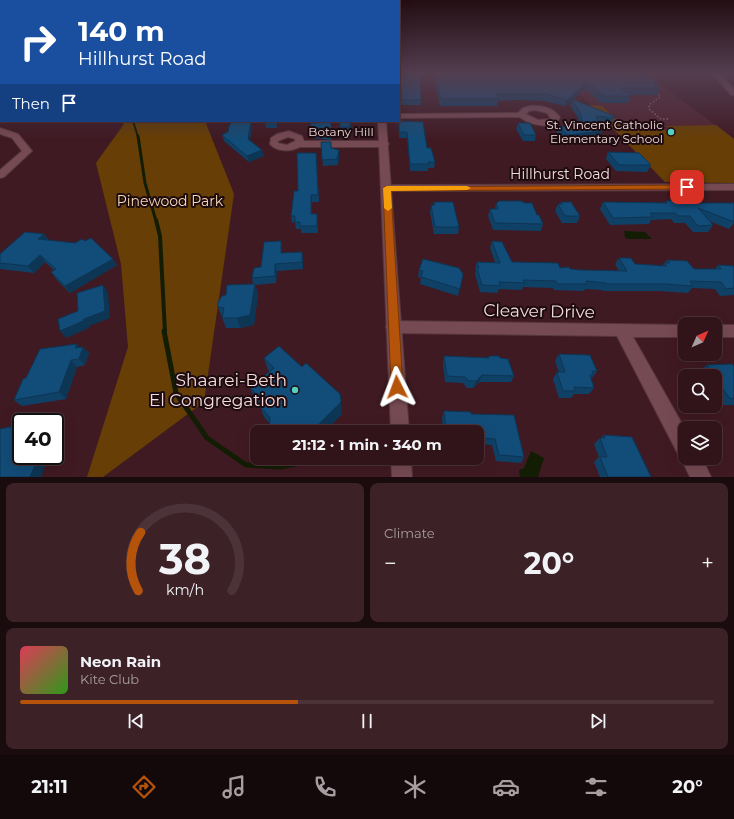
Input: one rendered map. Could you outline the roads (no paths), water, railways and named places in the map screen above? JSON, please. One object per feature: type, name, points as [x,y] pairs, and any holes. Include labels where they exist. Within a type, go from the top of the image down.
[{"type":"street","points":[[400,116],[522,115]]},
{"type":"street","points":[[382,122],[400,425]]},
{"type":"street","points":[[0,131],[15,136],[28,151],[0,175]]},
{"type":"street","name":"Botany Hill","points":[[298,144],[384,144]]},
{"type":"street","name":"Hillhurst Road","points":[[387,188],[734,187]]},
{"type":"street","name":"Cleaver Drive","points":[[393,327],[678,331]]},
{"type":"street","points":[[622,331],[678,434]]},
{"type":"street","points":[[722,331],[734,331]]},
{"type":"street","points":[[401,465],[402,477]]},
{"type":"street","points":[[695,465],[701,477]]},
{"type":"waterway","points":[[133,122],[138,137]]},
{"type":"waterway","points":[[138,136],[145,183],[156,221]]},
{"type":"waterway","points":[[156,220],[160,236],[165,332]]},
{"type":"waterway","points":[[164,331],[176,393],[207,438],[246,465],[280,467],[290,465]]},
{"type":"place","name":"St. Vincent Catholic Elementary School","points":[[671,132]]},
{"type":"place","name":"Shaarei-Beth El Congregation","points":[[295,390]]},
{"type":"park label","name":"Pinewood Park","points":[[170,201]]}]
